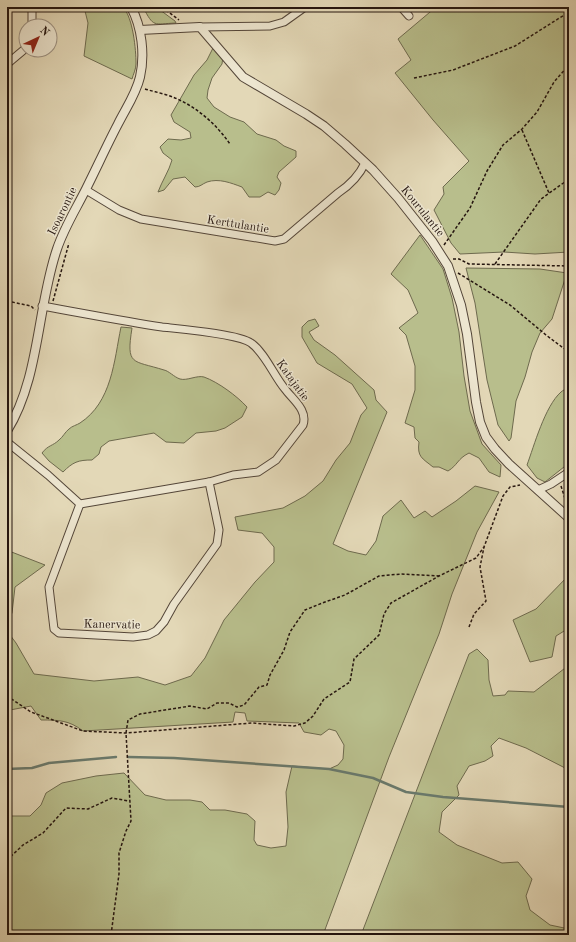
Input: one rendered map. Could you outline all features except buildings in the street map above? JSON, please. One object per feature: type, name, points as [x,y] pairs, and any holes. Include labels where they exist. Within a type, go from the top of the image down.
[{"type":"street","points":[[32,7],[32,18]]},
{"type":"street","name":"Isoarontie","points":[[7,431],[22,404],[30,374],[42,306],[56,250],[62,234],[86,190],[118,123],[135,92],[140,77],[142,47],[140,30],[131,7]]},
{"type":"street","points":[[140,30],[188,27],[270,26],[284,22],[305,7]]},
{"type":"street","points":[[401,7],[409,16]]},
{"type":"street","name":"Kourulantie","points":[[200,27],[243,77],[324,126],[365,163],[398,198],[439,251],[445,262],[461,304],[472,382],[480,422],[486,437],[495,450],[509,464],[569,518]]},
{"type":"street","points":[[7,64],[18,55]]},
{"type":"street","name":"Kerttulantie","points":[[86,190],[119,210],[142,219],[274,241],[284,239],[347,187],[360,172],[365,163]]},
{"type":"street","name":"Katajatie","points":[[42,306],[236,337],[251,342],[263,356],[283,388],[301,408],[305,419],[303,425],[276,460],[258,472],[233,475],[209,482],[80,504]]},
{"type":"street","points":[[7,442],[48,475],[80,504]]},
{"type":"street","points":[[538,490],[551,484],[568,472]]},
{"type":"street","name":"Kanervatie","points":[[80,504],[49,587],[54,629],[58,634],[133,637],[148,635],[156,631],[164,622],[174,604],[217,544],[219,530],[209,482]]},
{"type":"path","points":[[162,7],[188,27]]},
{"type":"path","points":[[414,78],[453,70],[516,46],[569,12]]},
{"type":"path","points":[[439,251],[470,208],[488,171],[503,145],[522,130],[537,112],[554,82],[569,65]]},
{"type":"path","points":[[145,89],[176,98],[198,112],[217,127],[230,144]]},
{"type":"path","points":[[522,130],[549,193]]},
{"type":"path","points":[[495,265],[541,199],[569,179]]},
{"type":"path","points":[[51,308],[70,236]]},
{"type":"path","points":[[445,262],[459,259],[469,264],[569,266]]},
{"type":"path","points":[[445,262],[510,305],[569,354]]},
{"type":"path","points":[[7,301],[30,306],[41,315]]},
{"type":"path","points":[[568,472],[561,487],[569,510]]},
{"type":"path","points":[[469,627],[474,614],[486,601],[480,567],[484,548],[503,496],[510,487]]},
{"type":"path","points":[[7,696],[31,712],[84,731],[126,733],[252,723],[294,726],[305,722],[313,716],[324,699],[350,682],[354,660],[379,635],[384,614],[391,603],[439,576],[476,558],[484,548]]},
{"type":"path","points":[[111,935],[119,874],[119,853],[126,831],[132,821],[126,733],[128,720],[140,714],[190,706],[207,709],[217,704],[229,704],[237,707],[244,705],[259,687],[267,684],[270,675],[284,650],[290,632],[305,610],[345,596],[379,576],[401,574],[439,576]]},
{"type":"path","points":[[7,860],[23,845],[43,833],[66,808],[88,810],[112,798],[130,801]]},
{"type":"green space","points":[[84,7],[123,7],[132,26],[135,50],[136,66],[132,79],[84,56],[88,23]]},
{"type":"green space","points":[[143,7],[156,7],[176,23],[158,24],[152,22]]},
{"type":"green space","points":[[436,7],[569,7],[569,252],[535,254],[504,252],[460,254],[451,243],[434,210],[444,194],[443,187],[469,161],[395,73],[411,60],[398,39]]},
{"type":"green space","points":[[213,48],[223,56],[222,64],[212,78],[208,90],[207,98],[214,107],[230,117],[244,122],[257,134],[276,140],[284,146],[296,151],[296,157],[279,172],[277,177],[281,183],[279,190],[275,195],[268,192],[260,197],[249,197],[242,187],[220,181],[211,181],[195,187],[185,177],[173,179],[164,190],[158,192],[172,160],[163,153],[160,147],[168,139],[181,140],[191,138],[190,132],[174,122],[171,115],[194,75],[207,60]]},
{"type":"green space","points":[[420,235],[443,269],[452,298],[459,332],[470,411],[482,444],[501,465],[500,477],[489,472],[479,458],[469,453],[448,471],[439,467],[433,467],[421,457],[419,442],[415,438],[414,427],[405,423],[415,390],[415,366],[406,335],[399,328],[418,313],[408,290],[391,274]]},
{"type":"green space","points":[[466,268],[540,269],[567,273],[552,319],[540,333],[532,352],[516,401],[511,438],[509,441],[498,425],[487,380],[475,303]]},
{"type":"green space","points":[[315,319],[319,326],[309,332],[314,340],[335,355],[374,390],[376,400],[387,412],[333,544],[348,551],[366,555],[376,541],[383,516],[401,500],[414,518],[425,511],[432,517],[475,486],[499,492],[477,532],[452,594],[439,634],[389,757],[323,935],[7,935],[7,816],[30,816],[41,805],[46,793],[62,783],[96,776],[124,773],[145,795],[166,800],[190,800],[202,802],[210,810],[225,810],[247,814],[255,821],[254,840],[257,845],[271,848],[286,846],[288,827],[286,792],[292,766],[329,769],[338,765],[343,759],[344,745],[336,731],[329,729],[321,735],[304,732],[299,723],[247,721],[245,713],[235,712],[233,722],[83,731],[78,727],[63,721],[41,720],[31,706],[10,710],[7,709],[7,631],[16,643],[34,674],[94,681],[138,677],[165,685],[191,676],[205,658],[224,620],[255,582],[274,562],[274,547],[262,533],[238,530],[235,517],[283,508],[305,496],[323,481],[336,460],[350,443],[361,415],[367,408],[352,384],[317,363],[302,337],[302,327],[308,321]]},
{"type":"green space","points":[[121,327],[132,328],[130,349],[134,360],[166,371],[180,379],[204,377],[209,379],[238,398],[247,407],[242,417],[225,428],[216,431],[196,433],[184,443],[166,442],[154,433],[109,441],[101,447],[99,454],[92,460],[76,462],[63,472],[49,461],[42,453],[46,448],[60,439],[70,428],[80,423],[91,414],[99,404],[110,380]]},
{"type":"green space","points":[[569,388],[569,463],[545,482],[537,478],[527,465],[545,416],[555,398],[561,392]]},
{"type":"green space","points":[[9,551],[45,565],[15,587],[12,613],[7,622],[7,552]]},
{"type":"green space","points":[[569,575],[569,628],[556,636],[552,657],[530,662],[513,620],[536,609]]},
{"type":"green space","points":[[477,649],[488,660],[489,680],[493,696],[505,695],[508,691],[534,692],[569,665],[569,770],[526,748],[499,738],[491,746],[493,756],[485,761],[469,766],[457,786],[459,795],[442,812],[439,832],[457,845],[502,863],[518,862],[532,879],[526,896],[530,910],[550,925],[569,929],[569,935],[361,935],[469,654]]},
{"type":"waterway","points":[[7,769],[32,768],[49,763],[116,757]]},
{"type":"waterway","points":[[128,757],[174,758],[329,769],[373,778],[406,792],[443,797],[569,807]]}]
